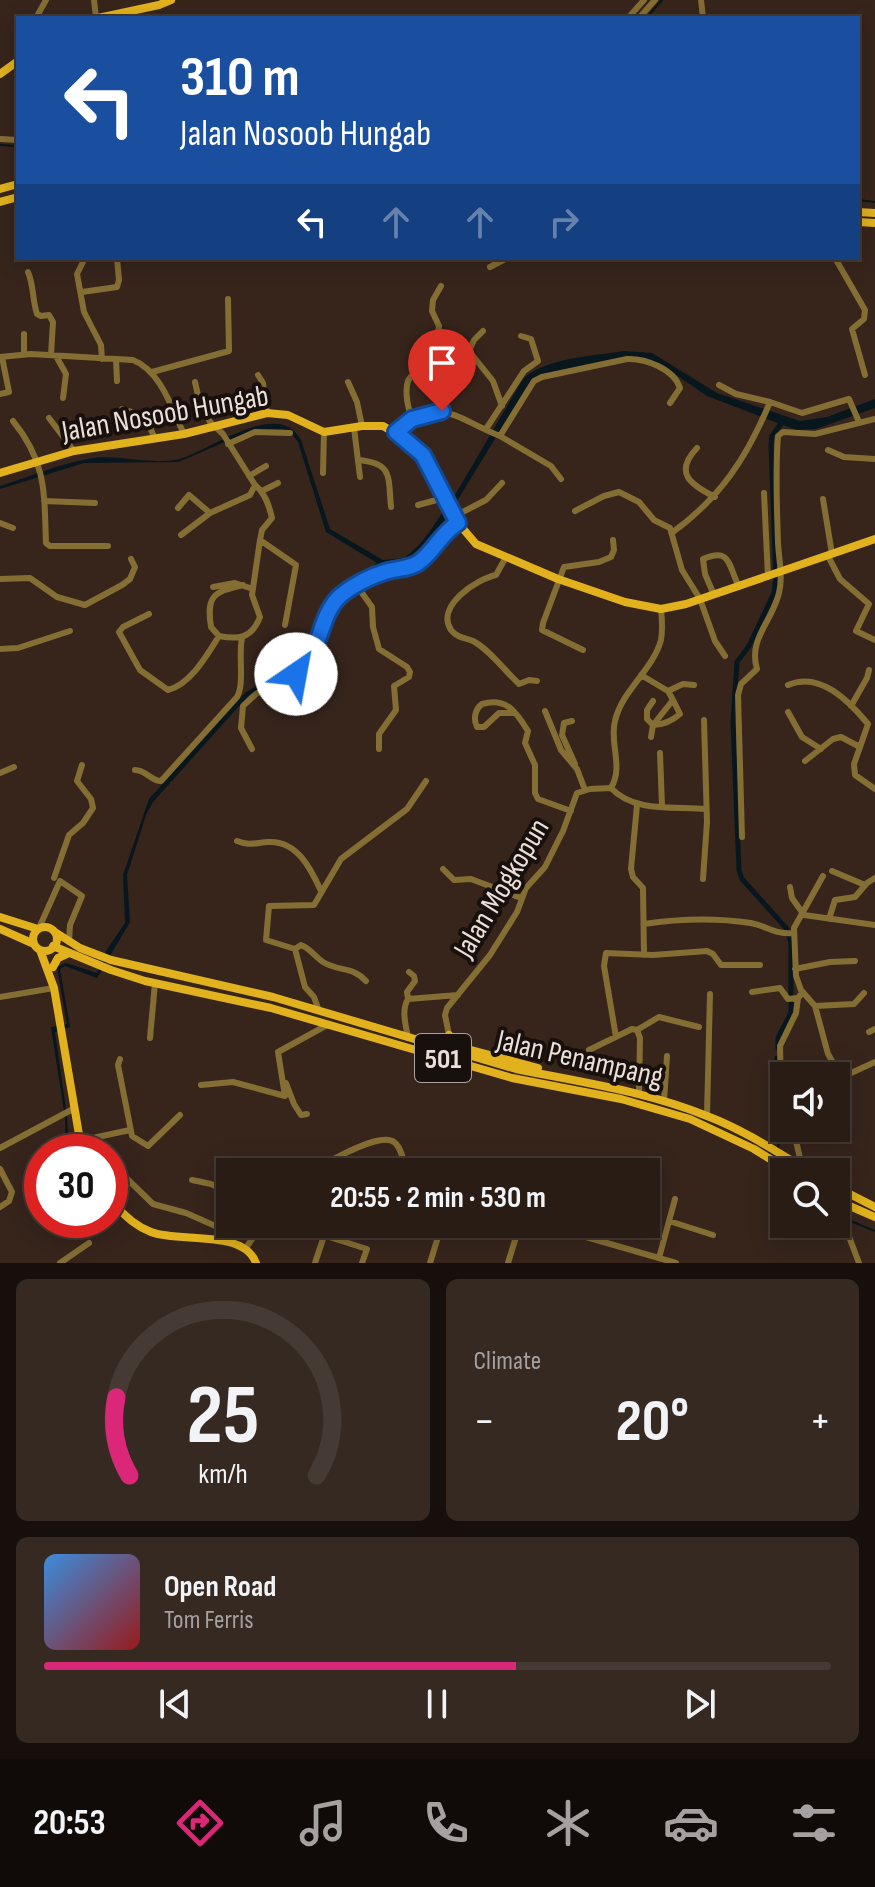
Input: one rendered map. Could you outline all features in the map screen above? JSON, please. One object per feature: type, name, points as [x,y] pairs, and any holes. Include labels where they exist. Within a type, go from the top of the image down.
[{"type":"main road","points":[[107,16],[171,0]]},
{"type":"main road","name":"Jalan Nosoob Hungab","points":[[0,473],[74,451],[184,434],[267,413],[288,415],[324,432]]},
{"type":"main road","points":[[324,432],[383,426],[396,432],[423,455],[451,511],[476,544],[558,579],[625,602],[661,609],[739,587],[875,539]]},
{"type":"main road","points":[[0,917],[39,928],[48,927],[55,932],[56,940],[52,948],[54,985],[78,1134]]},
{"type":"main road","points":[[39,928],[33,936],[54,985]]},
{"type":"main road","points":[[0,929],[37,947],[52,948]]},
{"type":"main road","name":"Jalan Penampang","points":[[55,932],[96,959],[155,983],[271,1008],[512,1078],[621,1099],[690,1119],[774,1158]]},
{"type":"main road","name":"Jalan Penampang","points":[[52,948],[96,959]]},
{"type":"main road","points":[[53,967],[58,958],[69,953]]},
{"type":"main road","name":"Jalan Penampang","points":[[108,964],[273,997],[534,1073],[664,1101],[707,1115],[775,1150],[779,1158]]},
{"type":"main road","points":[[427,1043],[444,1043],[449,1035],[456,1046],[550,1074]]},
{"type":"main road","points":[[534,1073],[534,1081],[544,1084]]},
{"type":"main road","points":[[850,1194],[875,1207]]},
{"type":"main road","points":[[850,1206],[875,1217]]},
{"type":"main road","points":[[128,1218],[166,1236],[219,1241],[246,1248],[256,1263]]},
{"type":"street","points":[[630,16],[644,0]]},
{"type":"street","points":[[641,16],[655,0]]},
{"type":"street","points":[[84,260],[77,272],[84,312],[101,345],[102,359]]},
{"type":"street","points":[[82,292],[117,287],[117,260]]},
{"type":"street","points":[[490,267],[503,260]]},
{"type":"street","points":[[836,260],[865,310],[864,319],[852,329],[865,375]]},
{"type":"street","points":[[28,272],[37,314],[49,315],[53,322],[54,355],[66,374],[63,398]]},
{"type":"street","points":[[412,419],[407,400],[409,380],[412,375],[433,367],[439,326],[432,311],[433,300],[441,286]]},
{"type":"street","points":[[152,372],[229,351],[228,299]]},
{"type":"street","points":[[483,331],[469,351],[493,381],[502,406]]},
{"type":"street","points":[[24,334],[24,354]]},
{"type":"street","points":[[488,430],[524,371],[538,361],[531,339],[521,336]]},
{"type":"street","points":[[0,394],[9,392],[1,357],[24,354],[133,360],[152,372],[184,434]]},
{"type":"street","points":[[116,359],[117,381]]},
{"type":"street","points":[[500,436],[534,381],[627,359],[652,363],[678,381],[680,388],[670,403]]},
{"type":"street","points":[[258,375],[263,383],[267,413]]},
{"type":"street","points":[[195,382],[199,400],[262,491],[272,518],[262,530],[252,595],[258,608],[259,622],[251,633],[242,638],[219,636],[211,627],[209,603],[214,595],[223,590],[243,585]]},
{"type":"street","points":[[348,382],[357,402],[360,477]]},
{"type":"street","points":[[719,385],[736,394],[802,413],[849,399],[858,419]]},
{"type":"street","points":[[673,532],[715,497],[762,424],[769,405]]},
{"type":"street","points":[[122,409],[145,416],[155,439]]},
{"type":"street","points":[[396,432],[412,419],[430,413],[448,412],[500,436],[551,466],[561,479]]},
{"type":"street","points":[[49,418],[74,451]]},
{"type":"street","points":[[742,837],[738,695],[741,684],[757,669],[755,642],[774,608],[776,454],[779,434],[788,431],[815,434],[858,419],[875,419]]},
{"type":"street","points":[[13,421],[44,479],[46,543],[50,546],[108,546]]},
{"type":"street","points":[[228,443],[255,432],[290,433]]},
{"type":"street","points":[[323,473],[324,432]]},
{"type":"street","points":[[697,448],[687,463],[686,476],[692,484],[715,497]]},
{"type":"street","points":[[828,450],[844,457],[875,459]]},
{"type":"street","points":[[358,460],[380,464],[386,469],[391,507]]},
{"type":"street","points":[[249,476],[266,466]]},
{"type":"street","points":[[262,491],[278,483]]},
{"type":"street","points":[[418,505],[451,511],[486,500],[502,483]]},
{"type":"street","points":[[181,535],[210,513],[250,495],[255,485]]},
{"type":"street","points":[[575,511],[619,492],[639,502],[654,520],[673,532],[682,570],[700,599],[715,641],[725,656]]},
{"type":"street","points":[[764,493],[774,574]]},
{"type":"street","points":[[178,508],[189,495],[210,513]]},
{"type":"street","points":[[823,499],[830,555],[840,579],[869,604],[856,631],[875,640]]},
{"type":"street","points":[[44,501],[95,503]]},
{"type":"street","points":[[252,749],[241,728],[243,706],[256,694],[303,669],[336,600],[381,573],[408,568],[420,562],[445,532],[451,511]]},
{"type":"street","points":[[0,523],[13,528]]},
{"type":"street","points":[[260,540],[296,565],[285,625]]},
{"type":"street","points":[[583,650],[542,630],[558,579],[567,565],[592,563],[611,557],[613,540]]},
{"type":"street","points":[[714,595],[705,574],[703,559],[717,553],[724,555],[739,587]]},
{"type":"street","points":[[506,557],[496,575],[477,582],[459,597],[449,613],[449,626],[458,636],[477,643],[519,684],[537,681]]},
{"type":"street","points":[[0,579],[30,578],[57,597],[85,605],[130,579],[135,567],[131,559]]},
{"type":"street","points":[[213,587],[235,583],[253,589]]},
{"type":"street","points":[[357,586],[372,607],[379,649],[410,672],[409,677],[394,686],[396,710],[379,734],[379,749]]},
{"type":"street","points":[[611,788],[617,772],[614,723],[619,708],[655,656],[660,642],[661,609]]},
{"type":"street","points":[[149,614],[120,629],[140,670],[163,688],[172,690],[205,659],[219,636]]},
{"type":"street","points":[[0,649],[18,648],[70,631]]},
{"type":"street","points":[[135,770],[161,781],[237,697],[241,686],[239,652],[242,638]]},
{"type":"street","points":[[851,706],[869,670]]},
{"type":"street","points":[[641,675],[668,691],[680,714],[667,723],[653,725]]},
{"type":"street","points":[[788,685],[800,680],[824,686],[838,693],[868,724],[854,764],[855,775],[875,789]]},
{"type":"street","points":[[668,691],[683,684],[694,685]]},
{"type":"street","points":[[651,737],[653,725],[673,700]]},
{"type":"street","points":[[653,701],[646,715],[653,725]]},
{"type":"street","points":[[515,713],[499,713],[484,727],[477,727],[475,723],[479,706],[487,702],[511,706],[528,731],[525,743],[535,765],[535,793],[538,799],[571,811]]},
{"type":"street","points":[[545,711],[561,750],[577,769]]},
{"type":"street","points":[[788,712],[802,737],[821,749]]},
{"type":"street","points":[[703,879],[706,809],[704,720]]},
{"type":"street","points":[[572,721],[564,723],[562,731],[585,790],[611,788],[623,800],[637,805],[706,809]]},
{"type":"street","points":[[805,761],[833,739],[841,737],[860,747]]},
{"type":"street","points":[[660,753],[662,806]]},
{"type":"street","points":[[39,928],[69,835],[93,808],[87,792],[78,783],[82,765]]},
{"type":"street","points":[[0,773],[14,767]]},
{"type":"street","points":[[295,949],[266,940],[269,906],[314,905],[341,859],[407,809],[426,781]]},
{"type":"street","name":"Jalan Mogkopun","points":[[408,999],[458,995],[505,932],[530,882],[545,867],[577,793],[585,790]]},
{"type":"street","points":[[637,805],[631,869],[633,877],[643,888],[644,955]]},
{"type":"street","points":[[237,841],[255,845],[278,843],[292,848],[310,869],[321,891]]},
{"type":"street","points":[[443,869],[454,880],[471,879],[521,898]]},
{"type":"street","points":[[832,871],[865,885]]},
{"type":"street","points":[[780,1062],[780,1046],[796,1013],[798,985],[790,934],[804,915],[823,876]]},
{"type":"street","points":[[829,919],[835,900],[855,897],[875,878]]},
{"type":"street","points":[[57,880],[82,896],[70,925],[69,942]]},
{"type":"street","points":[[790,887],[792,898],[804,915],[875,925]]},
{"type":"street","points":[[644,924],[721,921],[750,923],[771,932],[790,934]]},
{"type":"street","points":[[295,949],[301,945],[309,948],[325,963],[357,972],[366,981]]},
{"type":"street","points":[[295,949],[305,987],[314,997],[319,1011]]},
{"type":"street","points":[[616,1037],[609,1007],[604,955],[608,952],[644,955],[707,951],[721,965],[760,965]]},
{"type":"street","points":[[795,969],[855,961]]},
{"type":"street","points":[[408,1038],[405,1004],[407,992],[415,981],[409,972]]},
{"type":"street","points":[[150,1038],[155,983]]},
{"type":"street","points":[[0,997],[54,985]]},
{"type":"street","points":[[752,992],[780,988],[815,1006],[854,1004],[864,993]]},
{"type":"street","points":[[707,1115],[710,994]]},
{"type":"street","points":[[449,1035],[445,1012],[458,995]]},
{"type":"street","points":[[815,1006],[832,1062]]},
{"type":"street","points":[[589,1050],[659,1017],[699,1027]]},
{"type":"street","points":[[201,1085],[233,1082],[285,1096],[278,1052],[329,1024]]},
{"type":"street","points":[[637,1030],[640,1038],[639,1094]]},
{"type":"street","points":[[664,1101],[667,1056]]},
{"type":"street","points":[[279,1057],[294,1104],[301,1115],[307,1114]]},
{"type":"street","points":[[120,1059],[118,1065],[132,1136],[147,1147],[180,1115]]},
{"type":"street","points":[[850,1074],[875,1062]]},
{"type":"street","points":[[0,1148],[73,1109]]},
{"type":"street","points":[[113,1134],[130,1130]]},
{"type":"street","points":[[338,1158],[384,1139],[392,1140],[397,1145],[401,1158]]},
{"type":"street","points":[[0,1169],[12,1192],[9,1201],[0,1207]]},
{"type":"street","points":[[128,1180],[153,1204],[186,1213],[216,1226]]},
{"type":"street","points":[[192,1180],[216,1186]]},
{"type":"street","points":[[659,1258],[675,1199]]},
{"type":"street","points":[[669,1221],[713,1235]]},
{"type":"street","points":[[246,1248],[254,1238]]},
{"type":"street","points":[[315,1263],[324,1238]]},
{"type":"street","points":[[332,1238],[367,1249],[362,1263]]},
{"type":"street","points":[[430,1263],[438,1238]]},
{"type":"street","points":[[508,1263],[516,1238]]},
{"type":"street","points":[[590,1238],[676,1263]]},
{"type":"street","points":[[850,1238],[859,1263]]},
{"type":"street","points":[[60,1263],[89,1243]]},
{"type":"shaded area","points":[[623,351],[652,353],[717,393],[800,421],[827,417],[875,399],[875,408],[816,429],[796,430],[707,396],[659,363],[634,357],[547,373],[531,380],[435,537],[410,563],[379,569],[336,595],[303,666],[249,695],[153,802],[127,875],[130,922],[97,978],[65,966],[60,969],[70,1027],[55,1032],[67,1116],[68,1134],[65,1134],[51,1027],[67,1024],[57,967],[66,963],[97,973],[106,951],[125,923],[123,875],[149,799],[246,692],[300,663],[329,596],[377,563],[326,532],[298,442],[283,429],[252,430],[179,462],[84,463],[0,489],[0,486],[88,459],[179,459],[242,431],[276,424],[290,428],[301,440],[330,529],[383,560],[404,558],[424,538],[452,500],[523,379],[543,366]]},
{"type":"waterway","points":[[648,16],[662,0]]},
{"type":"waterway","points":[[0,145],[15,146]]},
{"type":"waterway","points":[[860,200],[875,202]]},
{"type":"waterway","points":[[778,1048],[778,1038],[791,1013],[791,943],[787,929],[742,879],[739,870],[733,722],[737,662],[749,646],[774,593],[771,445],[772,436],[782,422]]},
{"type":"waterway","points":[[777,1058],[777,1062]]},
{"type":"waterway","points":[[778,1149],[779,1142]]},
{"type":"waterway","points":[[850,1221],[875,1231]]},
{"type":"route","points":[[296,674],[308,664],[336,600],[385,571],[408,568],[420,562],[445,532],[458,523],[423,455],[396,432],[412,419],[442,411]]}]
